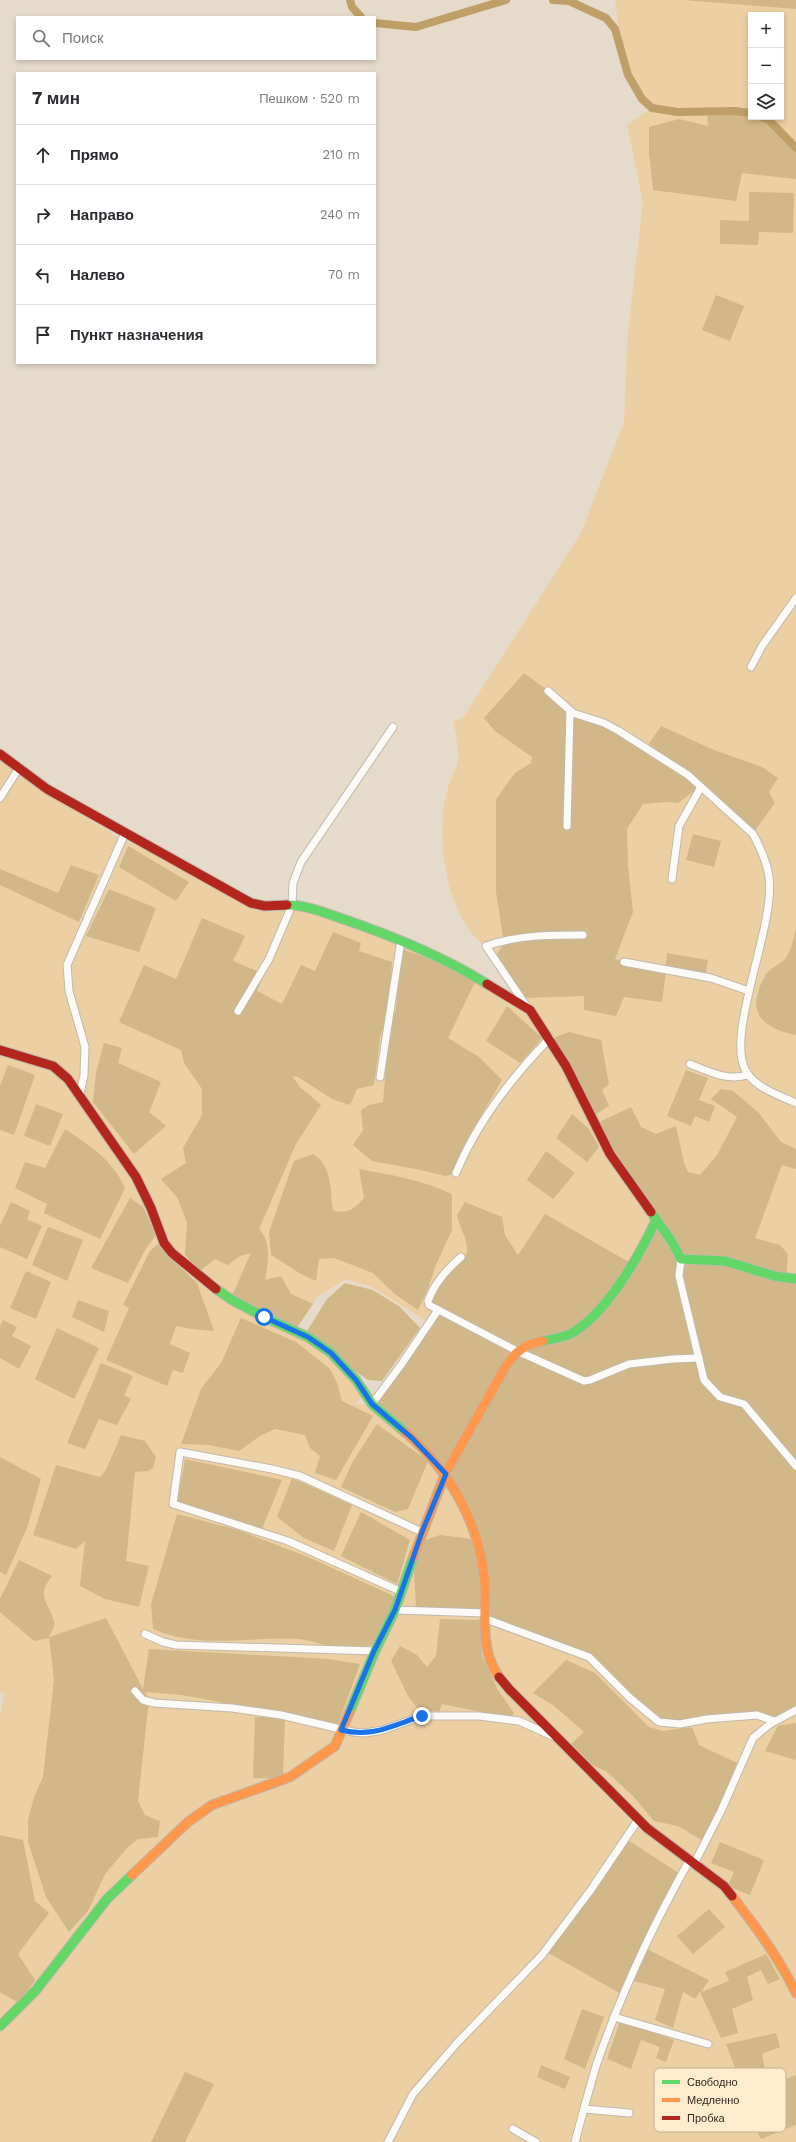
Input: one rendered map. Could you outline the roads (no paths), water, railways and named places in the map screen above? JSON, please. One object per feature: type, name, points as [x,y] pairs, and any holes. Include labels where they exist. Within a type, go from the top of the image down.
[{"type":"street","points":[[750,667],[762,646],[796,598]]},
{"type":"street","points":[[548,691],[570,711],[604,723],[619,731],[688,775],[753,834],[760,849],[769,876],[770,893],[765,931],[749,990],[740,1059],[748,1075],[771,1092],[796,1103]]},
{"type":"street","points":[[567,826],[570,711]]},
{"type":"street","points":[[238,1011],[268,959],[292,905],[293,883],[300,862],[393,727]]},
{"type":"street","points":[[0,754],[47,789],[251,903],[272,907],[292,905],[305,906],[401,940],[456,964],[530,1010]]},
{"type":"street","points":[[0,798],[19,768]]},
{"type":"street","points":[[672,878],[679,826],[701,787]]},
{"type":"street","points":[[80,1094],[84,1076],[84,1047],[69,991],[67,965],[124,833]]},
{"type":"street","points":[[583,935],[550,935],[520,938],[486,946],[512,987],[550,1038],[566,1066],[610,1154],[681,1259],[679,1276],[702,1374],[710,1388],[720,1397],[744,1404],[796,1466]]},
{"type":"street","points":[[380,1077],[401,940]]},
{"type":"street","points":[[624,962],[711,978],[749,990]]},
{"type":"street","points":[[456,1173],[472,1139],[504,1091],[526,1063],[550,1038]]},
{"type":"street","points":[[0,1050],[41,1061],[53,1066],[68,1079],[80,1094],[136,1177],[151,1208],[164,1243],[172,1253],[202,1279],[232,1300],[317,1342],[342,1364],[372,1404],[412,1438],[446,1474],[476,1535],[481,1555],[486,1616],[485,1640],[488,1655],[498,1675],[510,1690],[562,1741],[638,1820],[657,1837],[712,1877],[733,1896],[785,1970],[796,1993]]},
{"type":"street","points":[[690,1064],[728,1078],[737,1078],[748,1075]]},
{"type":"street","points":[[0,2026],[36,1990],[106,1899],[182,1827],[212,1805],[281,1782],[300,1772],[334,1746],[374,1651],[395,1610],[422,1532],[446,1474],[506,1366],[517,1351],[532,1344],[562,1337],[581,1326],[592,1316],[635,1262],[648,1240],[656,1220]]},
{"type":"street","points":[[461,1257],[446,1272],[432,1292],[428,1303],[438,1310],[517,1351],[584,1381],[629,1364],[698,1358]]},
{"type":"street","points":[[681,1259],[714,1258],[740,1264],[783,1278],[796,1279]]},
{"type":"street","points":[[372,1404],[401,1365],[438,1310]]},
{"type":"street","points":[[402,1592],[288,1541],[173,1504],[180,1452],[272,1469],[300,1476],[422,1532]]},
{"type":"street","points":[[395,1610],[486,1616],[588,1657],[630,1698],[659,1722],[680,1724],[707,1719],[757,1715],[774,1721]]},
{"type":"street","points":[[145,1634],[163,1642],[176,1645],[374,1651]]},
{"type":"street","points":[[135,1691],[143,1700],[154,1703],[232,1708],[280,1715],[341,1730],[365,1733],[383,1730],[422,1716],[479,1716],[519,1721],[562,1741]]},
{"type":"street","points":[[575,2142],[597,2064],[614,2017],[644,1950],[721,1811],[754,1738],[759,1732],[774,1721],[796,1710]]},
{"type":"street","points":[[388,2142],[413,2094],[457,2043],[542,1955],[590,1890],[638,1820]]},
{"type":"street","points":[[614,2017],[708,2044]]},
{"type":"street","points":[[584,2109],[629,2113]]},
{"type":"street","points":[[513,2129],[536,2142]]},
{"type":"waterway","points":[[350,0],[352,7],[360,16]]},
{"type":"waterway","points":[[376,23],[416,27],[506,0]]},
{"type":"waterway","points":[[553,0],[569,1],[606,18],[615,29],[628,75],[642,99],[652,108],[678,112],[735,111],[748,113]]},
{"type":"waterway","points":[[769,120],[796,148]]}]
